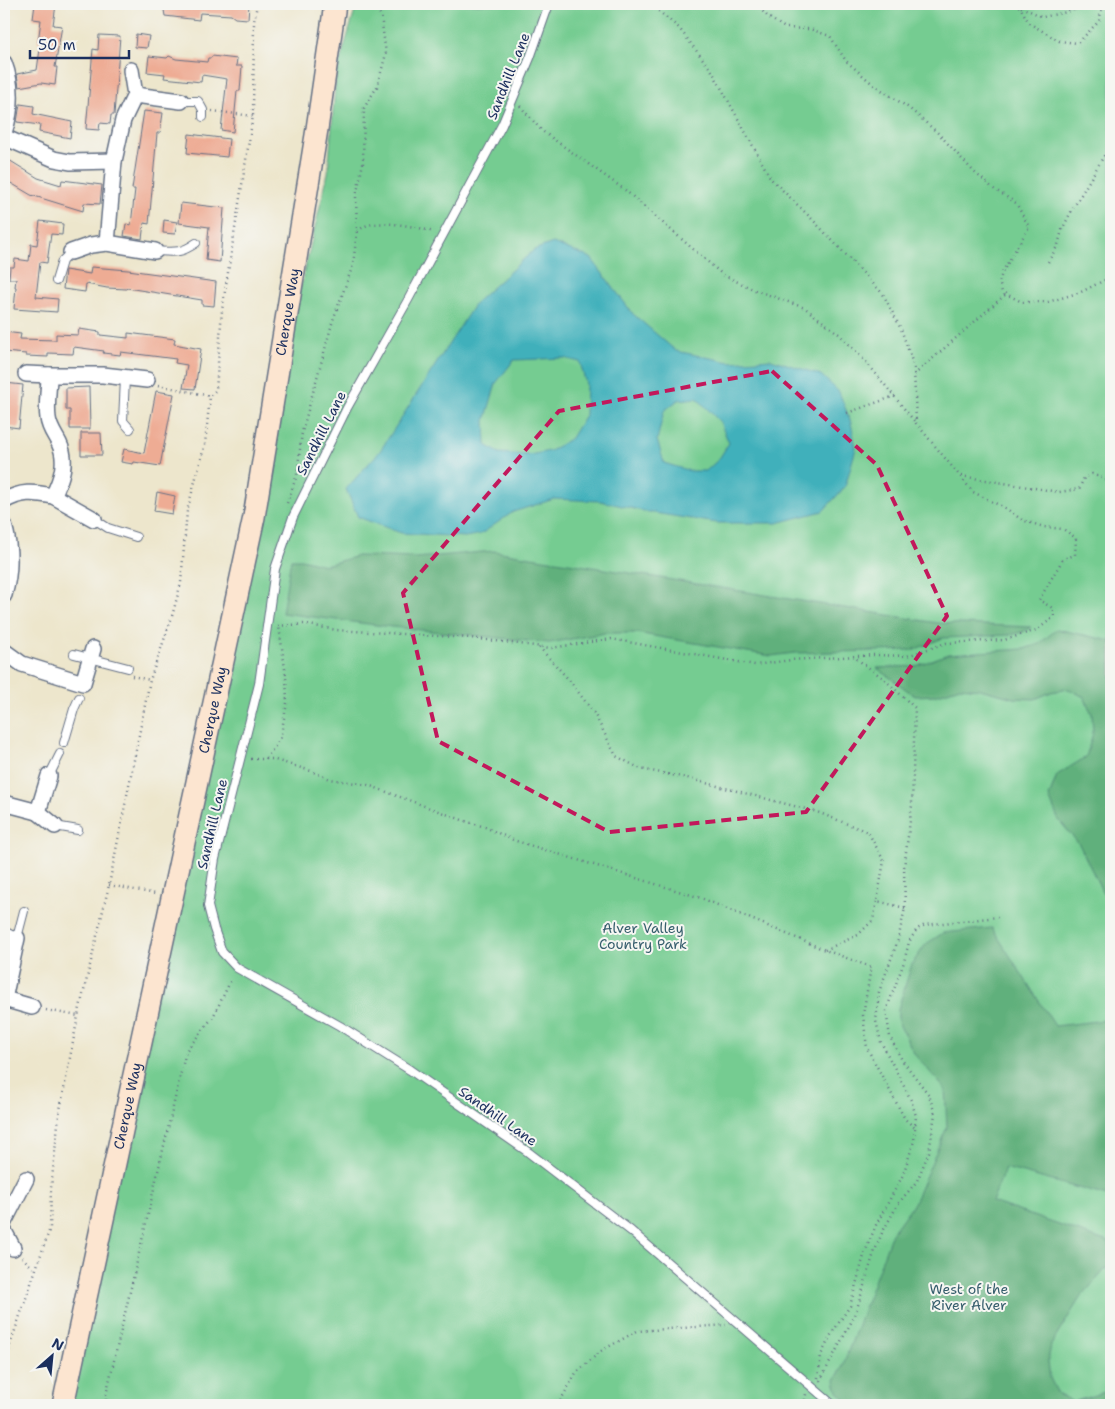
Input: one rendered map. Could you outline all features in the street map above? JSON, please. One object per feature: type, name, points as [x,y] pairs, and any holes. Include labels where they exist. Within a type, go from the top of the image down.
[{"type":"street","name":"Cherque Way","points":[[63,1405],[254,517],[317,129],[334,5]]},
{"type":"street","points":[[4,63],[10,88],[11,103],[4,133]]},
{"type":"street","points":[[107,243],[114,162],[123,120],[135,95],[130,70]]},
{"type":"street","points":[[135,95],[181,101]]},
{"type":"street","points":[[4,137],[54,159],[70,162],[114,162]]},
{"type":"street","points":[[71,252],[91,245],[107,243],[155,250]]},
{"type":"street","points":[[26,374],[103,376],[147,380]]},
{"type":"street","points":[[49,375],[48,419],[52,432],[60,446],[64,466],[59,484],[53,496]]},
{"type":"street","points":[[4,501],[15,495],[34,492],[53,496],[94,520]]},
{"type":"street","points":[[4,525],[8,540],[10,571],[4,595]]},
{"type":"street","points":[[4,652],[22,664],[83,682]]},
{"type":"street","points":[[80,698],[92,654]]},
{"type":"street","points":[[38,812],[50,776]]},
{"type":"street","points":[[4,803],[38,812],[56,826]]},
{"type":"street","points":[[10,935],[4,999],[32,1007]]},
{"type":"street","points":[[4,1222],[26,1179]]},
{"type":"street","points":[[4,1231],[13,1248]]},
{"type":"lane","name":"Sandhill Lane","points":[[549,4],[530,58],[502,125],[347,408],[293,516],[275,569],[259,684],[239,759],[216,859],[208,906],[222,952],[237,968],[340,1026],[410,1070],[528,1152],[631,1231],[833,1405]]},
{"type":"lane","points":[[181,101],[198,101],[203,114]]},
{"type":"lane","points":[[155,250],[185,251],[196,243]]},
{"type":"lane","points":[[56,281],[62,261],[71,252]]},
{"type":"lane","points":[[125,378],[123,421],[130,429]]},
{"type":"lane","points":[[94,520],[108,528],[136,537]]},
{"type":"lane","points":[[74,654],[92,654],[128,668]]},
{"type":"lane","points":[[64,743],[74,709],[80,698]]},
{"type":"lane","points":[[50,776],[60,754]]},
{"type":"lane","points":[[56,826],[78,830]]},
{"type":"lane","points":[[10,935],[24,911]]},
{"type":"path","points":[[4,1375],[10,1345],[50,1228],[50,1188],[58,1115],[78,1016],[109,885],[150,680],[171,620],[181,584],[187,512],[205,444],[210,396],[216,390],[222,310],[253,116],[254,22],[257,4]]},
{"type":"path","points":[[286,506],[296,474],[302,432],[333,320],[353,265],[357,231],[356,197],[363,163],[364,108],[377,87],[386,54],[382,16],[374,4]]},
{"type":"path","points":[[650,4],[679,28],[712,71],[770,179],[811,218],[883,294],[901,329],[914,367],[916,423]]},
{"type":"path","points":[[756,4],[768,17],[785,28],[810,29],[830,36],[846,61],[874,85],[909,108],[939,134],[974,172],[994,189],[1016,203],[1029,227],[1003,271],[999,282],[1002,292],[1022,302],[1048,302],[1081,292],[1111,276]]},
{"type":"path","points":[[1014,4],[1043,17],[1060,14],[1091,4]]},
{"type":"path","points":[[1020,7],[1029,23],[1059,41],[1078,43],[1099,21],[1103,4]]},
{"type":"path","points":[[268,627],[304,624],[336,630],[471,638],[551,648],[611,639],[755,665],[791,660],[854,656],[907,656],[946,643],[1004,640],[1037,630],[1054,617],[1054,609],[1039,600],[1063,559],[1076,555],[1076,538],[1063,529],[1044,527],[1022,520],[1007,509],[972,492],[868,364],[839,334],[805,308],[755,290],[723,275],[625,190],[542,131],[513,98]]},
{"type":"path","points":[[203,114],[253,116]]},
{"type":"path","points":[[1048,262],[1058,245],[1062,230],[1111,144]]},
{"type":"path","points":[[357,231],[366,225],[382,224],[425,229],[443,235]]},
{"type":"path","points":[[914,375],[1006,294]]},
{"type":"path","points":[[147,380],[164,387],[210,396]]},
{"type":"path","points":[[847,413],[894,396]]},
{"type":"path","points":[[960,476],[1059,492],[1079,489],[1084,478],[1092,474],[1111,481]]},
{"type":"path","points":[[266,759],[280,739],[287,703],[286,676],[279,626]]},
{"type":"path","points":[[538,646],[570,681],[594,713],[616,756],[641,769],[687,778],[817,812],[868,832],[884,861],[873,920],[858,935],[825,950]]},
{"type":"path","points":[[816,1389],[821,1355],[832,1333],[850,1306],[865,1252],[876,1225],[903,1176],[914,1141],[916,1116],[912,1100],[881,1042],[876,1021],[879,992],[898,940],[905,908],[904,868],[912,805],[916,708],[883,678],[854,656]]},
{"type":"path","points":[[239,759],[272,759],[330,779],[368,785],[485,827],[513,840],[701,898],[871,968],[862,1015],[866,1048],[905,1119],[915,1128]]},
{"type":"path","points":[[109,885],[173,898]]},
{"type":"path","points":[[877,902],[905,908]]},
{"type":"path","points":[[816,1389],[855,1316],[874,1252],[882,1233],[898,1204],[917,1181],[930,1152],[934,1114],[929,1095],[902,1060],[890,1037],[886,1011],[904,962],[909,942],[917,929],[925,925],[998,917]]},
{"type":"path","points":[[106,1405],[108,1385],[186,1051],[213,1017],[237,968]]},
{"type":"path","points":[[32,1007],[78,1016]]},
{"type":"path","points":[[13,1248],[35,1270]]},
{"type":"path","points":[[558,1405],[576,1373],[601,1351],[637,1331],[737,1324]]},
{"type":"highlighted area","points":[[772,371],[877,465],[947,616],[806,812],[609,832],[438,741],[403,593],[559,411]]},
{"type":"green space","name":"Alver Valley Country Park","points":[[357,4],[1111,4],[1111,1405],[63,1405],[276,388],[328,173],[336,74]]},
{"type":"green space","points":[[494,551],[937,623],[1031,627],[1023,632],[1009,635],[943,638],[913,650],[794,653],[771,656],[636,633],[605,633],[549,643],[392,627],[282,613],[291,559],[301,559],[325,565],[358,556],[416,558]]},
{"type":"green space","points":[[1057,629],[1111,641],[1111,902],[1104,895],[1079,844],[1058,819],[1049,797],[1057,775],[1086,757],[1093,733],[1092,714],[1084,697],[1069,689],[1051,692],[1035,699],[1014,698],[980,689],[960,687],[935,695],[915,696],[877,668],[916,666],[948,654],[1024,649],[1039,644]]},
{"type":"green space","name":"West of the River Alver","points":[[992,928],[1055,1026],[1106,1020],[1111,1016],[1111,1197],[1005,1168],[992,1202],[1111,1243],[1111,1263],[1080,1298],[1051,1345],[1048,1361],[1050,1378],[1058,1394],[1073,1402],[1111,1390],[1111,1405],[852,1405],[838,1392],[835,1380],[842,1368],[892,1233],[914,1203],[947,1127],[945,1089],[915,1055],[898,1022],[898,1009],[912,964],[926,944],[943,933]]},
{"type":"water","points":[[553,243],[591,258],[633,314],[676,351],[730,362],[771,359],[821,375],[839,392],[851,423],[856,448],[845,487],[823,511],[777,523],[717,523],[648,512],[601,501],[554,499],[513,512],[481,534],[465,537],[401,533],[358,517],[346,489],[380,451],[476,302],[534,250]],"holes":[[[564,358],[580,362],[586,384],[585,415],[571,438],[550,451],[529,455],[499,453],[486,445],[485,421],[496,383],[514,360]],[[697,398],[720,422],[729,443],[719,459],[706,471],[690,471],[664,463],[657,440],[664,411],[678,400]]]},
{"type":"building","points":[[35,4],[56,5],[53,25],[62,26],[55,67],[57,67],[55,85],[41,83],[19,87],[17,74],[37,70],[41,42],[38,42],[41,20],[33,19]]},
{"type":"building","points":[[163,4],[249,4],[248,19],[235,18],[231,15],[200,13],[199,20],[165,16]]},
{"type":"building","points":[[136,34],[149,36],[147,48],[135,47]]},
{"type":"building","points":[[99,35],[120,36],[114,115],[111,115],[110,124],[100,123],[99,130],[86,129],[93,49],[98,50]]},
{"type":"building","points":[[149,56],[167,58],[169,56],[176,59],[207,62],[208,58],[212,56],[237,59],[236,66],[242,66],[240,91],[237,91],[233,132],[221,130],[227,79],[202,75],[201,82],[164,78],[165,74],[147,72]]},
{"type":"building","points":[[20,104],[34,106],[33,114],[72,122],[70,138],[39,132],[40,125],[17,122]]},
{"type":"building","points":[[144,111],[163,113],[160,133],[157,133],[149,224],[144,223],[142,239],[124,236],[126,224],[131,225],[135,189],[132,189]]},
{"type":"building","points":[[189,134],[229,139],[227,157],[187,153]]},
{"type":"building","points":[[4,157],[38,178],[61,185],[62,180],[102,185],[100,204],[84,203],[83,211],[31,195],[4,179]]},
{"type":"building","points":[[181,203],[224,208],[220,262],[206,260],[209,227],[179,223]]},
{"type":"building","points":[[164,220],[177,222],[175,234],[163,233]]},
{"type":"building","points":[[40,221],[63,224],[62,235],[51,234],[47,263],[40,262],[36,297],[58,299],[57,312],[14,309],[16,279],[9,279],[10,267],[14,267],[15,259],[29,261],[31,244],[37,245]]},
{"type":"building","points":[[91,267],[216,282],[214,306],[202,305],[202,300],[127,288],[107,288],[86,284],[85,292],[63,289],[65,270],[90,274]]},
{"type":"building","points":[[79,329],[100,332],[100,335],[128,338],[128,333],[175,339],[174,344],[201,349],[195,389],[183,388],[187,365],[175,363],[176,359],[121,352],[120,355],[103,353],[104,351],[74,347],[73,354],[48,353],[48,357],[4,352],[4,332],[21,334],[20,339],[56,340],[56,334],[78,335]]},
{"type":"building","points":[[5,383],[23,385],[19,428],[4,426],[7,401],[4,401]]},
{"type":"building","points":[[89,387],[90,429],[70,429],[70,410],[66,410],[66,388]]},
{"type":"building","points":[[156,391],[174,394],[160,466],[121,462],[124,449],[144,453]]},
{"type":"building","points":[[81,433],[101,433],[102,455],[81,455]]},
{"type":"building","points":[[157,492],[175,496],[172,514],[154,511]]}]
